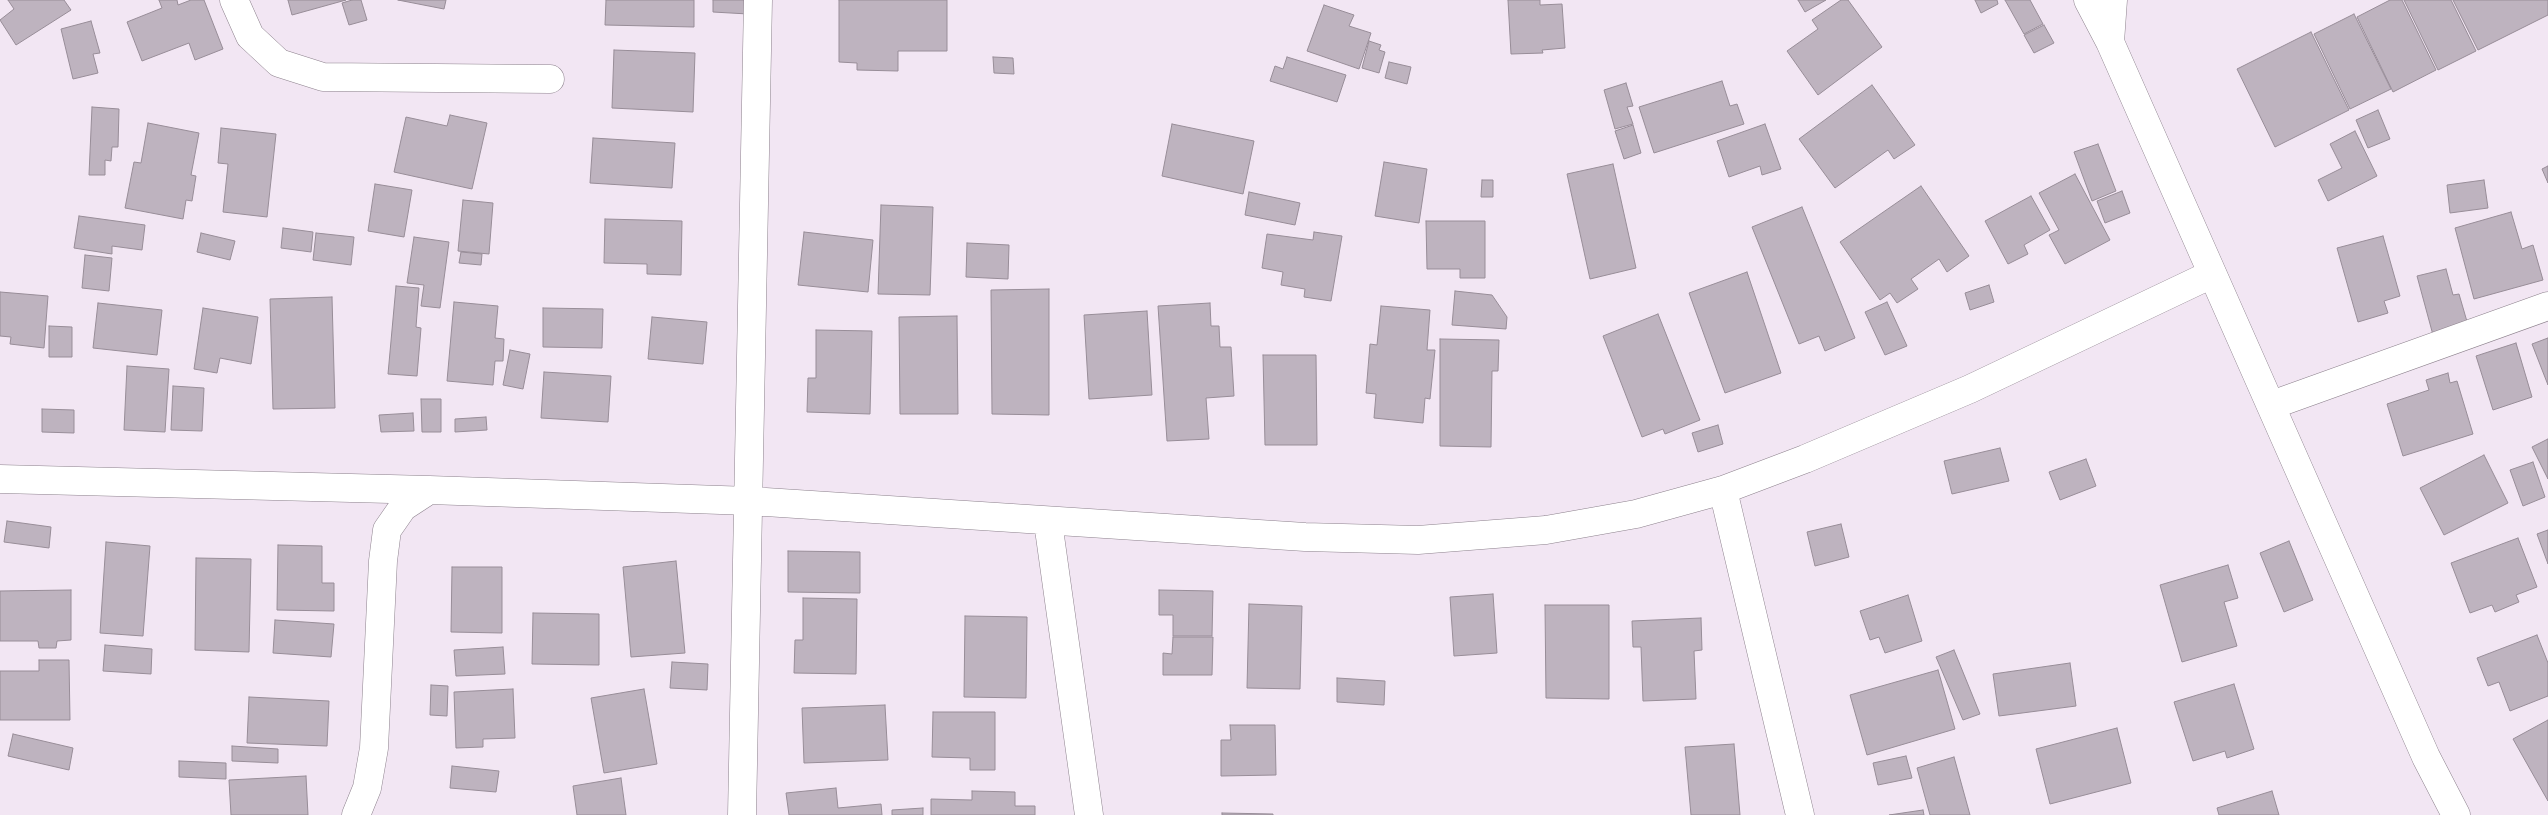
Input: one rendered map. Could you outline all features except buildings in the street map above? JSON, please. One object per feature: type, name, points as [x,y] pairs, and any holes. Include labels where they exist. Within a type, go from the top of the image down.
[{"type":"street","points":[[234,0],[250,36],[279,63],[323,77],[550,79]]},
{"type":"street","points":[[742,815],[750,501],[758,0]]},
{"type":"street","points":[[2088,0],[2110,42],[2426,757],[2456,815]]},
{"type":"street","points":[[2110,42],[2113,0]]},
{"type":"street","points":[[0,479],[429,490],[460,489],[750,501],[1048,522],[1305,537],[1418,540],[1546,530],[1636,514],[1723,490],[1805,459],[1970,389],[2212,274]]},
{"type":"street","points":[[2272,405],[2548,306]]},
{"type":"street","points":[[356,815],[366,788],[374,748],[383,561],[387,530],[403,507],[429,490]]},
{"type":"street","points":[[1723,490],[1800,815]]},
{"type":"street","points":[[1048,522],[1089,815]]}]
